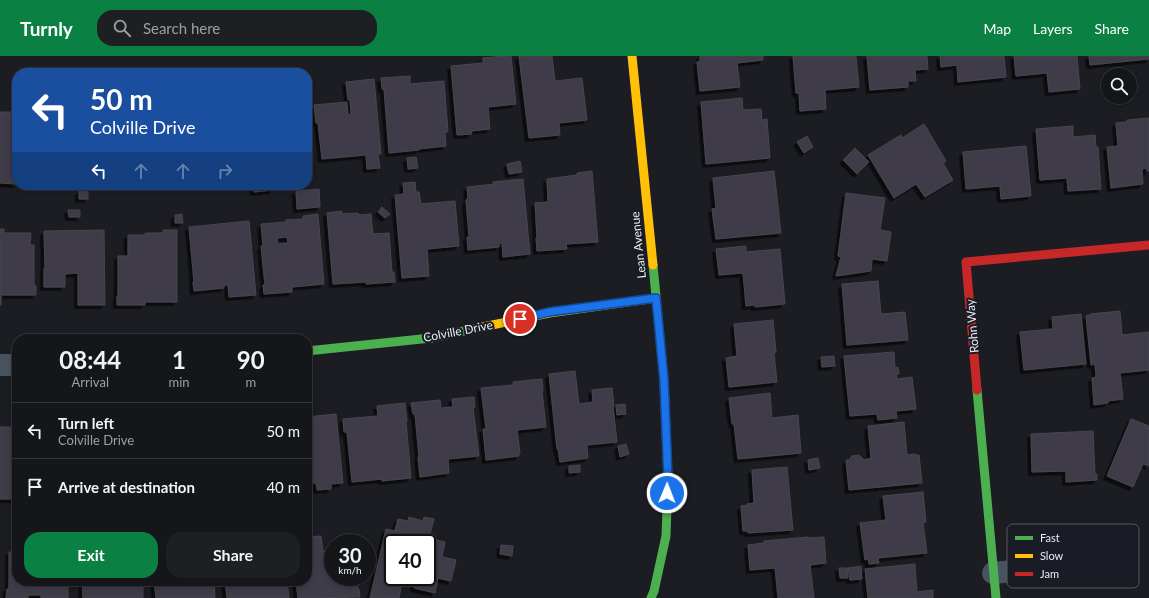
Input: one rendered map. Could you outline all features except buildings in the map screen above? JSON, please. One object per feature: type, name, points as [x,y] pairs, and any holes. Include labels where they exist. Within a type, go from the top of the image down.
[{"type":"street","name":"Lean Avenue","points":[[632,56],[664,380],[668,479],[666,536],[654,591],[651,598]]},
{"type":"street","name":"Rohn Way","points":[[996,598],[966,262],[1149,245]]},
{"type":"street","name":"Colville Drive","points":[[312,350],[431,338],[549,312],[656,298]]},
{"type":"street","points":[[0,365],[12,365]]},
{"type":"street","points":[[993,573],[1007,572]]},
{"type":"traffic: fast","points":[[651,598],[654,591],[666,536],[668,479],[664,380],[653,265]]},
{"type":"traffic: fast","points":[[312,350],[431,338],[478,328]]},
{"type":"traffic: fast","points":[[977,390],[996,598]]},
{"type":"traffic: slow","points":[[632,56],[653,265]]},
{"type":"traffic: slow","points":[[478,328],[549,313],[656,298]]},
{"type":"traffic: jam","points":[[977,390],[966,262],[1149,245]]},
{"type":"route","points":[[520,319],[549,312],[656,298],[664,380],[668,479],[667,493]]}]
